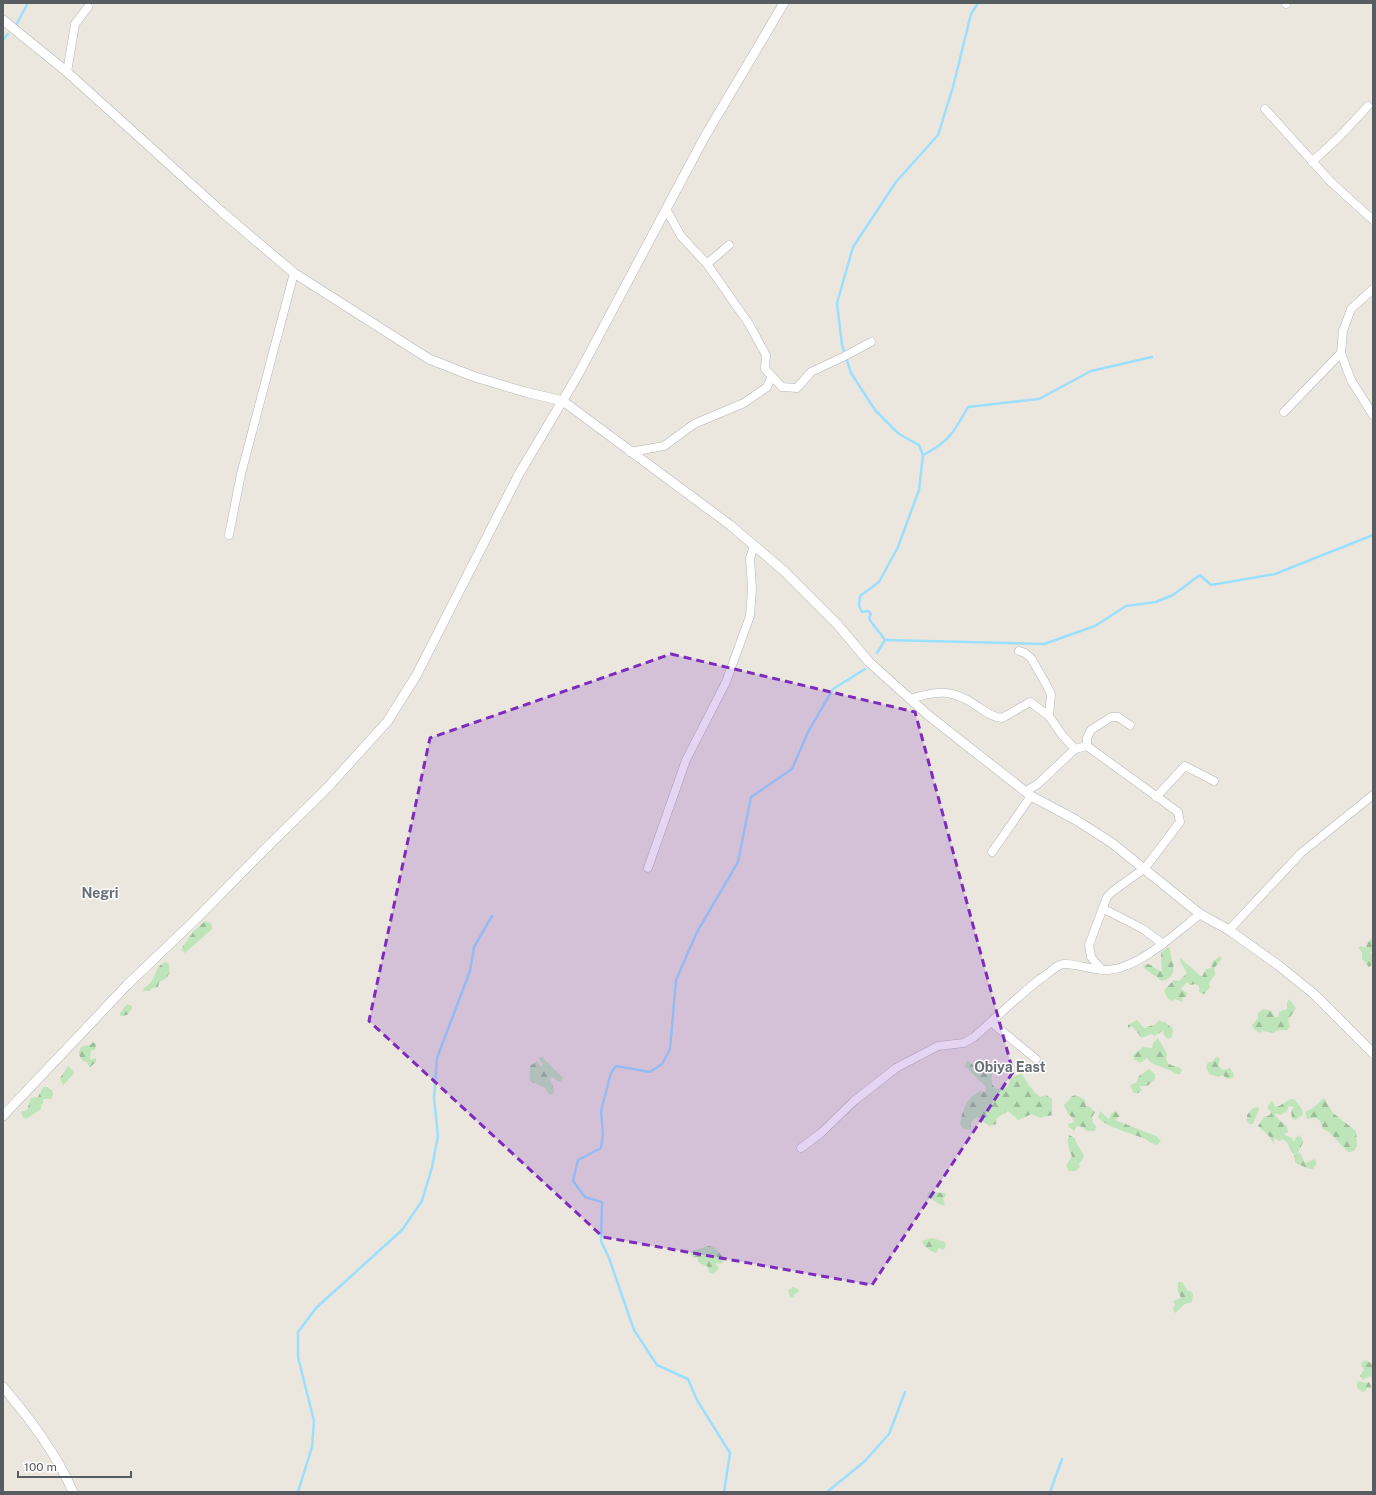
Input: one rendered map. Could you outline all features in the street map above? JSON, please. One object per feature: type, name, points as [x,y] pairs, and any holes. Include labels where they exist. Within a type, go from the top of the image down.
[{"type":"street","points":[[3,1116],[127,985],[201,915],[328,787],[387,722],[416,676],[519,474],[563,401],[704,138],[784,3]]},
{"type":"street","points":[[67,72],[76,24],[88,7]]},
{"type":"street","points":[[3,20],[67,72],[216,206],[294,273],[376,327],[431,360],[474,377],[525,392],[563,401],[754,546],[784,571],[837,624],[868,662],[910,699],[1029,794],[1076,820],[1112,843],[1146,868],[1200,914],[1229,930],[1278,965],[1314,994],[1373,1053]]},
{"type":"street","points":[[1312,162],[1371,106]]},
{"type":"street","points":[[1265,109],[1312,162],[1346,197],[1373,220]]},
{"type":"street","points":[[666,209],[681,236],[706,264],[749,324],[764,348],[766,355],[765,369],[771,378],[782,388]]},
{"type":"street","points":[[706,264],[729,245]]},
{"type":"street","points":[[229,535],[248,446],[294,273]]},
{"type":"street","points":[[1373,289],[1351,309],[1343,331],[1341,353],[1351,380],[1373,415]]},
{"type":"street","points":[[767,387],[797,388],[811,372],[871,342]]},
{"type":"street","points":[[1284,412],[1341,353]]},
{"type":"street","points":[[630,452],[664,446],[694,424],[744,403],[767,387],[771,378]]},
{"type":"street","points":[[648,868],[686,760],[726,682],[750,616],[752,590],[750,558],[754,546]]},
{"type":"street","points":[[1019,651],[1025,652],[1031,658],[1051,694],[1049,716]]},
{"type":"street","points":[[910,699],[935,692],[955,693],[990,715],[1002,718],[1030,702],[1049,716],[1062,735],[1076,749]]},
{"type":"street","points":[[1087,746],[1088,738],[1092,730],[1110,717],[1118,717],[1130,725]]},
{"type":"street","points":[[992,852],[1029,794],[1076,749],[1087,746]]},
{"type":"street","points":[[1087,746],[1178,812],[1180,822],[1146,868],[1113,891],[1107,897],[1104,909],[1089,945],[1091,957],[1102,970]]},
{"type":"street","points":[[1156,797],[1185,766],[1214,781]]},
{"type":"street","points":[[1229,930],[1296,858],[1373,795]]},
{"type":"street","points":[[1104,909],[1143,929],[1163,944]]},
{"type":"street","points":[[801,1148],[821,1133],[854,1101],[896,1068],[938,1046],[964,1043],[974,1037],[1033,985],[1061,965],[1067,964],[1090,970],[1115,969],[1142,958],[1163,944],[1200,914]]},
{"type":"street","points":[[991,1022],[1005,1036],[1036,1059]]},
{"type":"street","points":[[3,1387],[31,1421],[45,1442],[73,1492]]},
{"type":"highlighted area","points":[[671,654],[915,712],[1013,1072],[872,1285],[603,1237],[369,1021],[430,738]]},
{"type":"green space","points":[[205,921],[211,923],[211,930],[185,953],[181,949],[194,931]]},
{"type":"green space","points":[[1373,937],[1373,950],[1370,953],[1373,954],[1373,964],[1369,967],[1362,959],[1362,953],[1358,947],[1362,946],[1366,948],[1368,942]]},
{"type":"green space","points":[[1168,947],[1174,967],[1171,976],[1168,979],[1161,981],[1143,967],[1148,964],[1162,971],[1161,952]]},
{"type":"green space","points":[[1220,956],[1222,959],[1214,968],[1215,975],[1209,983],[1210,987],[1204,994],[1199,992],[1199,986],[1195,984],[1190,985],[1187,982],[1180,988],[1187,993],[1186,997],[1183,997],[1182,1002],[1175,999],[1172,1001],[1168,999],[1164,990],[1174,980],[1179,981],[1187,973],[1180,961],[1180,958],[1202,977],[1206,969],[1211,968],[1212,962]]},
{"type":"green space","points":[[166,962],[169,964],[170,968],[167,978],[159,982],[158,987],[152,988],[150,991],[143,991],[160,966]]},
{"type":"green space","points":[[1289,999],[1296,1008],[1288,1020],[1290,1026],[1287,1030],[1279,1030],[1273,1033],[1263,1031],[1259,1033],[1254,1029],[1252,1025],[1258,1018],[1258,1013],[1263,1009],[1271,1011],[1275,1017],[1278,1017],[1279,1012],[1287,1009],[1287,1002]]},
{"type":"green space","points":[[127,1004],[132,1006],[132,1009],[127,1015],[120,1016],[120,1013]]},
{"type":"green space","points":[[1137,1020],[1144,1028],[1156,1024],[1159,1020],[1165,1022],[1173,1029],[1172,1037],[1168,1039],[1164,1035],[1163,1031],[1154,1036],[1151,1034],[1142,1038],[1132,1026],[1128,1029],[1128,1025]]},
{"type":"green space","points":[[1158,1038],[1167,1053],[1167,1062],[1170,1065],[1179,1067],[1182,1070],[1180,1074],[1175,1074],[1172,1071],[1153,1064],[1147,1058],[1140,1063],[1134,1059],[1133,1055],[1143,1047],[1152,1048],[1153,1043]]},
{"type":"green space","points":[[93,1042],[96,1044],[95,1050],[91,1050],[90,1060],[96,1058],[96,1062],[90,1067],[87,1062],[81,1059],[79,1052],[82,1046],[90,1045]]},
{"type":"green space","points":[[542,1057],[563,1078],[559,1082],[552,1077],[550,1080],[554,1089],[553,1094],[550,1095],[545,1088],[530,1081],[530,1066],[537,1061],[541,1067],[543,1064],[538,1058]]},
{"type":"green space","points":[[1216,1057],[1220,1058],[1218,1066],[1223,1070],[1230,1068],[1234,1074],[1233,1078],[1227,1079],[1223,1075],[1218,1077],[1209,1074],[1206,1067],[1208,1062],[1212,1062]]},
{"type":"green space","points":[[967,1060],[979,1070],[983,1068],[994,1070],[992,1080],[996,1089],[1007,1087],[1011,1078],[1022,1073],[1030,1086],[1040,1097],[1046,1095],[1052,1099],[1052,1115],[1040,1118],[1032,1114],[1018,1120],[1008,1111],[997,1118],[996,1124],[989,1126],[977,1117],[971,1122],[971,1130],[963,1129],[960,1124],[966,1104],[975,1094],[980,1091],[985,1092],[986,1087],[965,1066]]},
{"type":"green space","points":[[68,1066],[74,1074],[63,1085],[60,1078]]},
{"type":"green space","points":[[1149,1069],[1155,1074],[1155,1079],[1147,1086],[1139,1086],[1142,1090],[1139,1093],[1134,1093],[1130,1085],[1136,1083],[1139,1076]]},
{"type":"green space","points":[[43,1087],[47,1087],[52,1090],[53,1095],[51,1099],[43,1099],[41,1109],[26,1119],[23,1117],[21,1112],[27,1110],[31,1098],[38,1097]]},
{"type":"green space","points":[[1076,1095],[1085,1100],[1086,1106],[1089,1106],[1095,1112],[1092,1117],[1093,1123],[1096,1126],[1095,1131],[1087,1131],[1083,1127],[1077,1126],[1074,1131],[1069,1127],[1068,1124],[1074,1122],[1064,1105],[1072,1096]]},
{"type":"green space","points":[[1324,1098],[1333,1113],[1356,1131],[1357,1146],[1354,1151],[1348,1152],[1329,1132],[1323,1129],[1320,1121],[1316,1118],[1307,1119],[1305,1112],[1313,1108]]},
{"type":"green space","points":[[1294,1099],[1302,1109],[1303,1115],[1295,1120],[1292,1118],[1291,1111],[1294,1107],[1289,1106],[1286,1113],[1284,1112],[1281,1115],[1275,1113],[1275,1116],[1287,1127],[1288,1132],[1284,1134],[1292,1138],[1293,1142],[1298,1135],[1301,1137],[1303,1142],[1298,1153],[1301,1154],[1305,1163],[1315,1159],[1317,1163],[1313,1169],[1295,1163],[1294,1154],[1286,1142],[1282,1139],[1279,1141],[1274,1138],[1274,1144],[1269,1136],[1258,1126],[1264,1117],[1270,1115],[1271,1112],[1267,1108],[1272,1100],[1275,1107]]},
{"type":"green space","points":[[1258,1107],[1259,1109],[1253,1124],[1249,1124],[1247,1121],[1247,1115],[1253,1108]]},
{"type":"green space","points":[[1100,1111],[1109,1119],[1111,1114],[1115,1111],[1120,1116],[1115,1120],[1156,1136],[1161,1141],[1157,1145],[1143,1138],[1119,1130],[1103,1122],[1098,1117]]},
{"type":"green space","points":[[1069,1135],[1075,1138],[1084,1157],[1079,1164],[1080,1167],[1076,1171],[1069,1171],[1066,1166],[1072,1156],[1068,1143]]},
{"type":"green space","points":[[928,1192],[945,1193],[946,1196],[943,1199],[945,1204],[943,1206],[931,1199],[927,1199]]},
{"type":"green space","points":[[932,1238],[945,1242],[946,1244],[944,1250],[939,1248],[936,1253],[926,1247],[922,1241]]},
{"type":"green space","points":[[709,1246],[715,1248],[723,1257],[724,1261],[721,1264],[715,1263],[719,1268],[714,1274],[709,1272],[707,1266],[699,1263],[697,1257],[694,1258],[691,1255],[691,1251]]},
{"type":"green space","points":[[1178,1282],[1182,1282],[1188,1291],[1191,1291],[1193,1294],[1192,1302],[1185,1304],[1175,1313],[1173,1309],[1175,1305],[1173,1301],[1181,1298],[1178,1292]]},
{"type":"green space","points":[[793,1287],[798,1289],[799,1292],[790,1298],[788,1290]]},
{"type":"green space","points":[[1366,1360],[1373,1365],[1373,1381],[1370,1376],[1363,1380],[1360,1376],[1364,1369],[1361,1366],[1362,1362]]},
{"type":"green space","points":[[1360,1381],[1364,1383],[1369,1382],[1372,1388],[1367,1388],[1366,1391],[1363,1392],[1357,1388],[1357,1382]]},
{"type":"waterway","points":[[16,25],[28,3]]},
{"type":"waterway","points":[[877,653],[885,640],[872,624],[869,618],[871,614],[868,611],[862,612],[859,606],[860,596],[879,582],[898,547],[919,490],[923,455],[919,445],[899,434],[875,410],[851,373],[842,345],[837,303],[853,247],[896,182],[938,135],[953,87],[971,14],[978,3]]},
{"type":"waterway","points":[[3,40],[8,34]]},
{"type":"waterway","points":[[923,455],[939,446],[950,436],[968,407],[1039,399],[1091,371],[1152,357]]},
{"type":"waterway","points":[[885,640],[1044,644],[1095,626],[1126,606],[1156,602],[1173,595],[1200,575],[1211,585],[1275,574],[1373,535]]},
{"type":"waterway","points":[[724,1492],[730,1453],[697,1400],[688,1379],[657,1365],[634,1330],[609,1258],[601,1241],[602,1202],[585,1197],[573,1181],[578,1160],[601,1148],[603,1134],[601,1111],[611,1073],[616,1066],[650,1072],[662,1064],[670,1049],[676,980],[697,932],[738,862],[751,797],[792,769],[808,732],[833,689],[865,669]]},
{"type":"waterway","points":[[298,1492],[312,1447],[314,1421],[298,1357],[298,1332],[316,1308],[402,1230],[422,1201],[432,1167],[438,1136],[434,1098],[437,1058],[470,971],[474,947],[492,916]]},
{"type":"waterway","points":[[827,1492],[865,1461],[889,1434],[905,1392]]},
{"type":"waterway","points":[[1050,1492],[1062,1459]]},
{"type":"district","name":"Negri","points":[[100,893]]},
{"type":"district","name":"Obiya East","points":[[1010,1067]]}]
